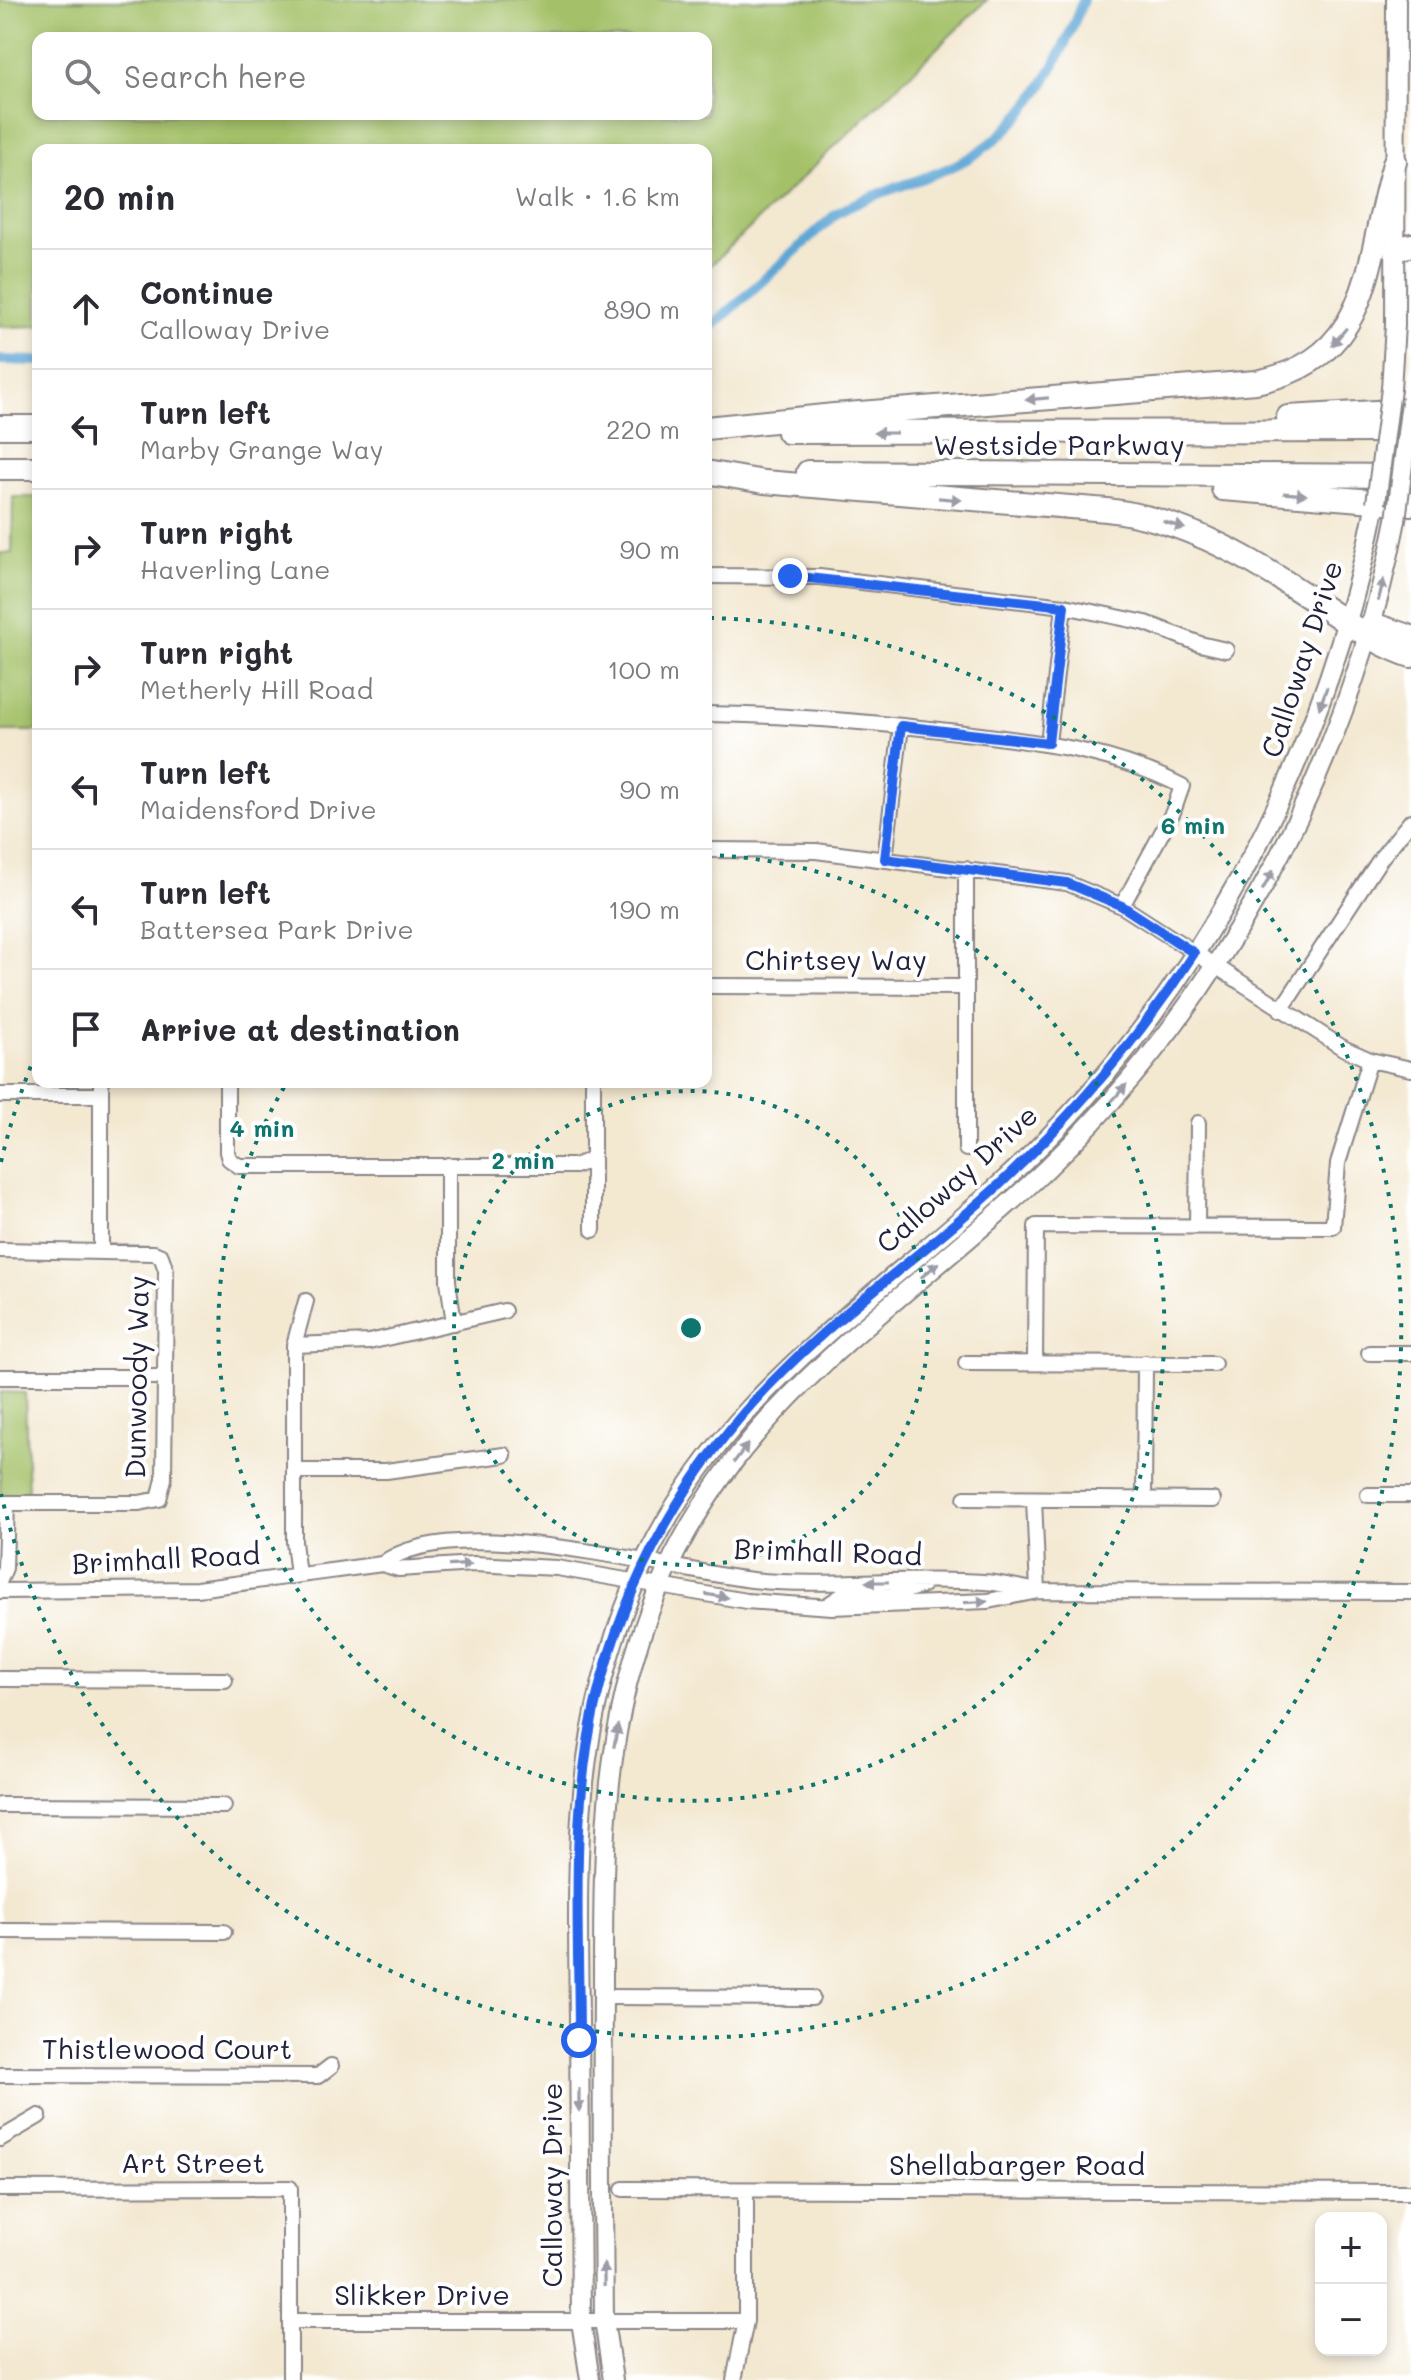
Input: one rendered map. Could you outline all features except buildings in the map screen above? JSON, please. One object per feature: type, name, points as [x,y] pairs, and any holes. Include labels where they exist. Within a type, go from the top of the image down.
[{"type":"highway","points":[[712,429],[834,415],[1256,382],[1299,370],[1333,345],[1359,305],[1380,207],[1395,161]]},
{"type":"highway","points":[[1001,433],[1411,410]]},
{"type":"highway","points":[[0,427],[32,427]]},
{"type":"highway","name":"Westside Parkway","points":[[712,430],[1001,433],[1411,431]]},
{"type":"highway","points":[[0,468],[32,468]]},
{"type":"highway","name":"Westside Parkway","points":[[712,471],[1022,476],[1411,476]]},
{"type":"highway","points":[[712,472],[764,482],[1107,510],[1147,517],[1217,543],[1348,624],[1370,631],[1411,637]]},
{"type":"highway","points":[[1022,476],[1411,504]]},
{"type":"highway","points":[[1370,631],[1411,656]]},
{"type":"main road","name":"Calloway Drive","points":[[590,2380],[581,2321],[578,1813],[587,1747],[604,1672],[635,1582],[682,1495],[730,1428],[783,1370],[997,1187],[1057,1128],[1127,1048],[1194,953],[1284,797],[1348,624],[1372,520],[1391,389],[1403,247],[1395,161],[1401,10]]},
{"type":"main road","name":"Calloway Drive","points":[[613,2380],[604,2320],[603,1852],[614,1743],[629,1674],[659,1587],[729,1468],[769,1417],[840,1346],[1055,1160],[1155,1050],[1215,969],[1272,873],[1341,718],[1370,631],[1389,556],[1411,402]]},
{"type":"main road","points":[[840,1346],[848,1328],[881,1300],[887,1279]]},
{"type":"main road","points":[[769,1417],[772,1399],[823,1347],[830,1328]]},
{"type":"main road","points":[[587,1747],[600,1767],[594,1839],[603,1852]]},
{"type":"main road","points":[[578,1890],[593,1915],[592,1984],[594,1992],[603,1997]]},
{"type":"street","points":[[712,576],[819,577],[1064,606],[1134,619],[1200,644],[1226,650]]},
{"type":"street","points":[[1048,743],[1064,606]]},
{"type":"street","points":[[712,714],[803,715],[1048,743],[1120,759],[1182,786],[1168,823],[1122,906]]},
{"type":"street","points":[[885,859],[901,726]]},
{"type":"street","points":[[1281,1010],[1381,858],[1411,821]]},
{"type":"street","points":[[712,850],[800,850],[1067,883],[1122,906],[1215,969],[1343,1048],[1370,1060],[1411,1069]]},
{"type":"street","points":[[966,869],[966,1149]]},
{"type":"street","name":"Chirtsey Way","points":[[712,986],[966,987]]},
{"type":"street","points":[[1035,1363],[1036,1226],[1333,1227],[1338,1163],[1370,1060]]},
{"type":"street","points":[[0,1095],[101,1088],[101,1251],[0,1250]]},
{"type":"street","points":[[227,1088],[227,1152],[233,1163],[247,1167],[575,1166],[592,1159]]},
{"type":"street","points":[[593,1088],[593,1230]]},
{"type":"street","points":[[1197,1226],[1198,1123]]},
{"type":"street","points":[[448,1165],[448,1281],[454,1323]]},
{"type":"street","name":"Dunwoody Way","points":[[3,1503],[139,1503],[159,1499],[164,1479],[166,1270],[161,1256],[154,1253],[101,1251]]},
{"type":"street","points":[[298,1575],[294,1542],[294,1345],[306,1301]]},
{"type":"street","points":[[294,1345],[369,1342],[504,1311]]},
{"type":"street","points":[[1369,1353],[1411,1353]]},
{"type":"street","points":[[966,1363],[1214,1364]]},
{"type":"street","points":[[1144,1499],[1145,1363]]},
{"type":"street","points":[[0,1377],[164,1377]]},
{"type":"street","points":[[294,1471],[386,1471],[504,1455]]},
{"type":"street","points":[[1368,1495],[1411,1495]]},
{"type":"street","points":[[965,1498],[1213,1500]]},
{"type":"street","points":[[1034,1499],[1038,1591]]},
{"type":"street","points":[[0,1580],[5,1568],[3,1503]]},
{"type":"street","name":"Brimhall Road","points":[[382,1564],[400,1550],[491,1542],[568,1548],[753,1580],[986,1582],[1038,1591],[1411,1592]]},
{"type":"street","name":"Brimhall Road","points":[[0,1591],[162,1591],[382,1564],[399,1569],[520,1565],[746,1601],[826,1606],[988,1601],[1038,1591]]},
{"type":"street","points":[[826,1606],[841,1596],[893,1595],[934,1582]]},
{"type":"street","points":[[0,1679],[225,1680]]},
{"type":"street","points":[[0,1805],[224,1806]]},
{"type":"street","points":[[0,1931],[224,1932]]},
{"type":"street","points":[[603,1997],[812,1998]]},
{"type":"street","name":"Thistlewood Court","points":[[0,2075],[318,2076],[331,2066]]},
{"type":"street","points":[[0,2139],[39,2116]]},
{"type":"street","name":"Art Street","points":[[0,2189],[290,2188],[290,2380]]},
{"type":"street","name":"Shellabarger Road","points":[[623,2189],[1411,2192]]},
{"type":"street","points":[[734,2380],[746,2321],[746,2190]]},
{"type":"street","name":"Slikker Drive","points":[[290,2321],[746,2321]]},
{"type":"green space","points":[[0,0],[987,0],[712,264],[712,144],[32,144],[32,326],[0,327]]},
{"type":"green space","points":[[13,497],[32,497],[32,731],[0,731],[0,553],[12,553]]},
{"type":"green space","points":[[0,1392],[25,1393],[28,1495],[0,1495]]},
{"type":"waterway","points":[[712,327],[836,214],[876,195],[944,170],[993,141],[1032,101],[1061,52],[1083,0]]},
{"type":"waterway","points":[[0,360],[32,361]]},
{"type":"route","points":[[579,2040],[578,1813],[587,1747],[614,1638],[635,1582],[664,1526],[702,1466],[761,1392],[830,1328],[956,1223],[1028,1158],[1127,1048],[1194,953],[1108,898],[1067,883],[885,859],[901,726],[1048,743],[1064,606],[790,576]]}]
